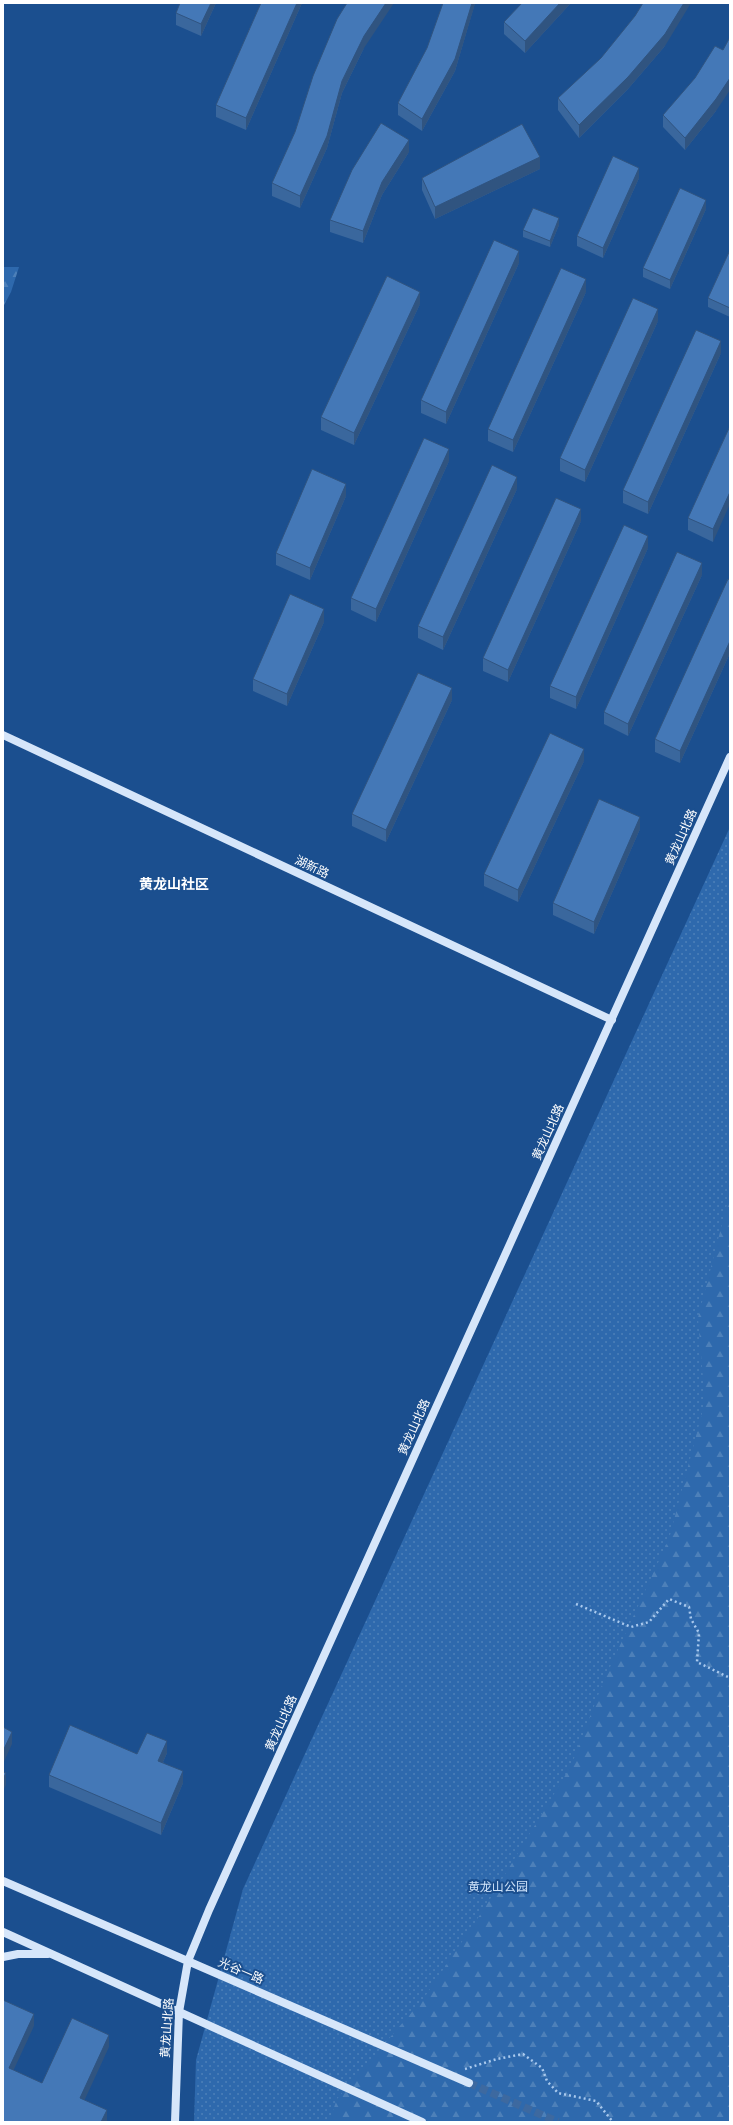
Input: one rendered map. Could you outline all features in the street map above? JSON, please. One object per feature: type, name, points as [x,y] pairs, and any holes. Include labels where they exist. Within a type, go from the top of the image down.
[{"type":"street","name":"湖新路","points":[[3,735],[612,1020]]},
{"type":"street","name":"黄龙山北路","points":[[176,2122],[179,2012],[188,1961],[212,1903],[730,757]]},
{"type":"street","name":"光谷一路","points":[[3,1881],[469,2083]]},
{"type":"street","points":[[3,1932],[422,2122]]},
{"type":"street","points":[[3,1957],[18,1954],[52,1954]]},
{"type":"path","points":[[576,1604],[630,1627],[649,1622],[669,1599],[689,1607],[691,1619],[699,1633],[697,1662],[730,1678]]},
{"type":"path","points":[[465,2069],[497,2058],[523,2054],[542,2068],[547,2081],[558,2093],[596,2101],[613,2122]]},
{"type":"green space","points":[[3,267],[19,267],[11,292],[3,307]]},
{"type":"green space","name":"黄龙山公园","points":[[730,827],[730,2122],[194,2122],[196,2060],[243,1889]]},
{"type":"green space","points":[[730,1193],[730,2122],[329,2122],[337,2099],[424,1998],[484,1909],[571,1766],[604,1680],[669,1539],[705,1402],[698,1318]]},
{"type":"building","points":[[180,3],[211,3],[201,24],[176,13]]},
{"type":"building","points":[[261,3],[297,3],[246,118],[216,105]]},
{"type":"building","points":[[347,3],[386,3],[364,36],[342,81],[327,136],[300,196],[272,183],[295,132],[313,76],[337,19]]},
{"type":"building","points":[[443,3],[472,3],[455,59],[422,119],[398,103],[427,48]]},
{"type":"building","points":[[522,3],[560,3],[525,41],[504,22]]},
{"type":"building","points":[[643,3],[684,3],[665,34],[628,77],[579,125],[558,98],[601,58],[635,16]]},
{"type":"building","points":[[730,37],[730,78],[716,99],[685,138],[663,115],[695,78],[715,46],[723,50]]},
{"type":"building","points":[[381,123],[409,140],[382,182],[363,231],[330,220],[352,170]]},
{"type":"building","points":[[522,124],[540,157],[435,207],[422,178]]},
{"type":"building","points":[[613,156],[639,168],[603,248],[577,236]]},
{"type":"building","points":[[680,188],[706,200],[670,280],[643,268]]},
{"type":"building","points":[[533,208],[559,218],[550,241],[523,230]]},
{"type":"building","points":[[494,240],[519,251],[446,412],[421,400]]},
{"type":"building","points":[[730,250],[730,308],[708,298]]},
{"type":"building","points":[[561,268],[586,279],[513,440],[488,429]]},
{"type":"building","points":[[387,276],[420,292],[354,433],[321,417]]},
{"type":"building","points":[[633,298],[658,309],[585,470],[560,458]]},
{"type":"building","points":[[696,330],[721,341],[648,502],[623,490]]},
{"type":"building","points":[[730,426],[730,492],[713,529],[688,518]]},
{"type":"building","points":[[424,438],[449,449],[376,609],[351,598]]},
{"type":"building","points":[[492,465],[517,477],[443,637],[418,626]]},
{"type":"building","points":[[312,469],[346,484],[310,568],[276,553]]},
{"type":"building","points":[[556,498],[581,509],[508,670],[483,658]]},
{"type":"building","points":[[624,525],[648,536],[576,697],[550,686]]},
{"type":"building","points":[[677,552],[702,563],[628,724],[604,712]]},
{"type":"building","points":[[728,579],[730,580],[730,641],[680,751],[655,739]]},
{"type":"building","points":[[290,594],[324,609],[287,694],[253,679]]},
{"type":"building","points":[[418,673],[452,688],[386,830],[352,814]]},
{"type":"building","points":[[550,733],[584,749],[518,890],[484,874]]},
{"type":"building","points":[[599,799],[640,817],[594,922],[553,903]]},
{"type":"building","points":[[70,1725],[137,1754],[147,1733],[167,1741],[158,1761],[183,1771],[161,1823],[49,1775]]},
{"type":"building","points":[[3,1727],[12,1732],[3,1751]]},
{"type":"building","points":[[3,1772],[6,1773],[3,1779]]},
{"type":"building","points":[[3,2000],[34,2014],[9,2068],[42,2083],[72,2018],[109,2035],[80,2098],[107,2110],[101,2122],[3,2122]]},
{"type":"tunnel","points":[[469,2083],[558,2122]]},
{"type":"district","name":"黄龙山社区","points":[[174,884]]}]
